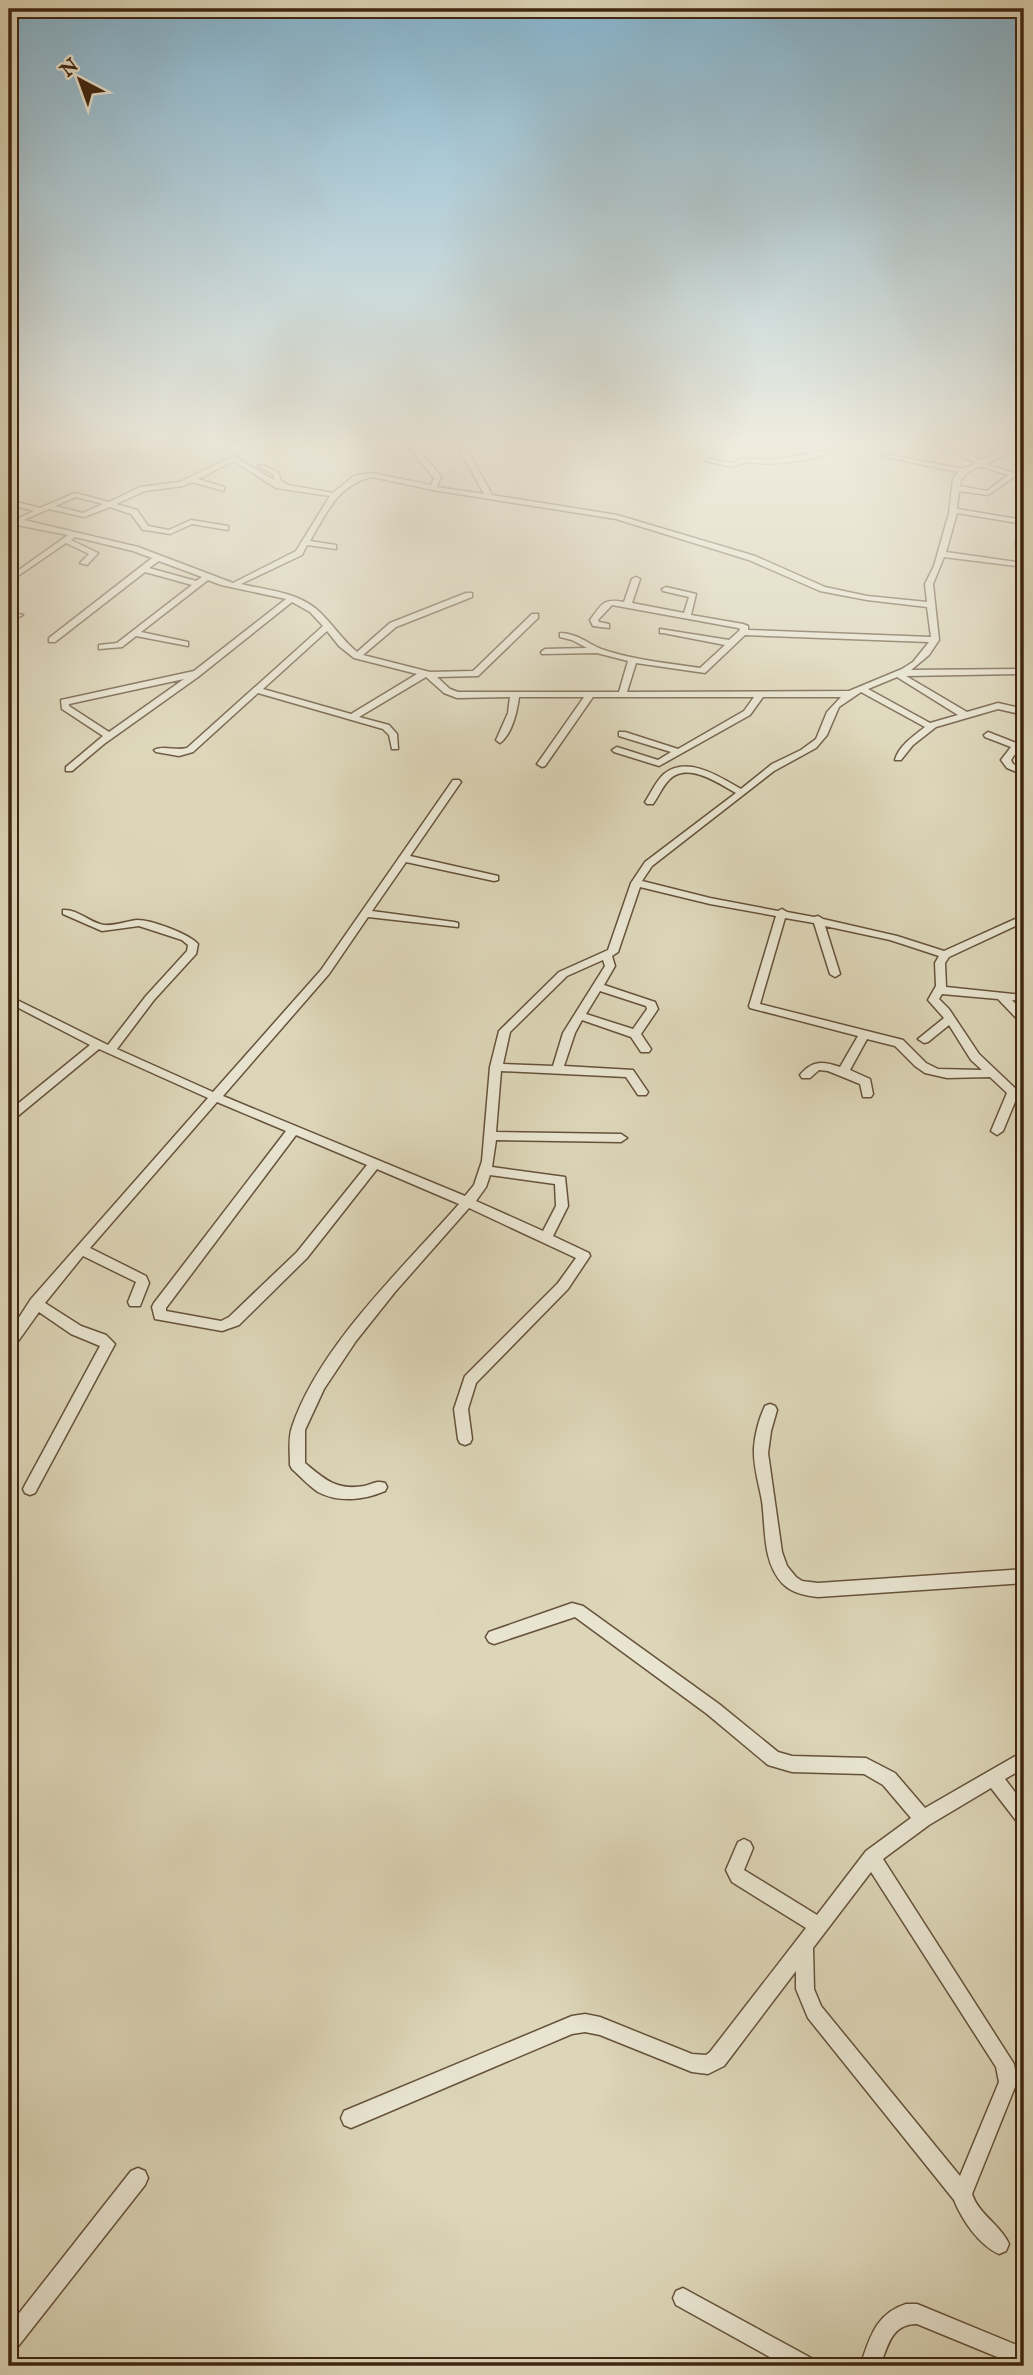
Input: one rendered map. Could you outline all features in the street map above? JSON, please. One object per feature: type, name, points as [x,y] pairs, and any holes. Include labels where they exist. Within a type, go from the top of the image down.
[{"type":"street","points":[[9,580],[42,557]]},
{"type":"street","points":[[84,563],[90,557]]},
{"type":"street","points":[[52,640],[159,557],[207,577],[292,598],[313,610],[342,644],[357,656],[427,674],[475,674],[535,616]]},
{"type":"street","points":[[234,585],[293,557]]},
{"type":"street","points":[[748,557],[823,589],[867,598],[931,605]]},
{"type":"street","points":[[380,1487],[351,1494],[317,1485],[306,1477],[297,1462],[296,1442],[302,1422],[324,1375],[349,1338],[480,1187],[486,1170],[496,1067],[505,1031],[564,974],[607,957],[613,952],[636,883],[648,864],[774,767],[820,740],[825,734],[827,717],[831,710],[850,694],[914,667],[936,640],[929,584],[939,557]]},
{"type":"street","points":[[962,557],[1024,565]]},
{"type":"street","points":[[9,568],[21,571]]},
{"type":"street","points":[[144,569],[197,584]]},
{"type":"street","points":[[102,647],[115,646],[135,633],[207,577]]},
{"type":"street","points":[[626,605],[636,579]]},
{"type":"street","points":[[666,589],[693,596],[687,616]]},
{"type":"street","points":[[357,656],[394,625],[469,595]]},
{"type":"street","points":[[69,769],[109,736],[198,673],[292,598]]},
{"type":"street","points":[[563,635],[597,650],[633,660],[702,671],[745,628],[626,605],[607,604],[594,622],[606,626]]},
{"type":"street","points":[[9,614],[19,615]]},
{"type":"street","points":[[159,750],[187,751],[328,626]]},
{"type":"street","points":[[663,631],[730,643]]},
{"type":"street","points":[[743,632],[936,640]]},
{"type":"street","points":[[135,633],[185,643]]},
{"type":"street","points":[[545,652],[597,650]]},
{"type":"street","points":[[622,695],[633,660]]},
{"type":"street","points":[[901,674],[1024,672]]},
{"type":"street","points":[[109,736],[65,707],[64,702],[198,673]]},
{"type":"street","points":[[427,674],[447,691],[457,695],[850,694]]},
{"type":"street","points":[[352,717],[427,674]]},
{"type":"street","points":[[901,674],[965,715]]},
{"type":"street","points":[[862,689],[932,726]]},
{"type":"street","points":[[256,690],[391,730],[395,747]]},
{"type":"street","points":[[617,750],[656,763],[747,713],[761,694]]},
{"type":"street","points":[[500,740],[512,713],[515,695]]},
{"type":"street","points":[[542,764],[590,695]]},
{"type":"street","points":[[898,758],[910,743],[932,726],[998,706],[1024,712]]},
{"type":"street","points":[[622,734],[676,751]]},
{"type":"street","points":[[988,735],[1020,747],[1006,763],[1024,772]]},
{"type":"street","points":[[650,803],[666,778],[678,772],[701,772],[742,793]]},
{"type":"street","points":[[9,1343],[36,1303],[81,1249],[317,982],[456,782]]},
{"type":"street","points":[[404,858],[494,878]]},
{"type":"street","points":[[636,883],[719,903],[818,919],[904,940],[945,955]]},
{"type":"street","points":[[9,1117],[104,1047],[194,947],[186,938],[148,925],[131,923],[107,929],[67,912]]},
{"type":"street","points":[[782,912],[754,1006],[904,1045],[918,1063],[932,1072],[993,1073]]},
{"type":"street","points":[[366,913],[397,919],[419,918],[454,925]]},
{"type":"street","points":[[996,1131],[1013,1093],[975,1057],[933,1000],[939,990],[940,963],[945,955],[1024,918]]},
{"type":"street","points":[[818,919],[835,974]]},
{"type":"street","points":[[557,1070],[569,1033],[610,966],[607,957]]},
{"type":"street","points":[[597,986],[651,1004],[653,1009],[635,1034]]},
{"type":"street","points":[[939,990],[1024,998]]},
{"type":"street","points":[[1001,996],[1024,1019]]},
{"type":"street","points":[[9,999],[48,1022],[214,1097],[468,1202],[584,1256],[563,1286],[470,1380],[461,1409],[466,1439]]},
{"type":"street","points":[[579,1015],[635,1034],[645,1049]]},
{"type":"street","points":[[924,1039],[949,1019]]},
{"type":"street","points":[[843,1072],[865,1033]]},
{"type":"street","points":[[806,1075],[818,1065],[843,1072],[866,1082],[867,1094]]},
{"type":"street","points":[[496,1067],[629,1073],[642,1092]]},
{"type":"street","points":[[293,1130],[159,1307],[160,1315],[222,1326],[234,1321],[302,1255],[374,1165]]},
{"type":"street","points":[[490,1136],[621,1138]]},
{"type":"street","points":[[486,1170],[561,1180],[562,1206],[546,1238]]},
{"type":"street","points":[[81,1249],[141,1279],[143,1283],[135,1302]]},
{"type":"street","points":[[30,1489],[108,1344],[76,1330],[36,1303]]},
{"type":"street","points":[[770,1410],[764,1429],[761,1456],[770,1505],[772,1540],[783,1573],[791,1582],[803,1588],[818,1590],[1024,1576]]},
{"type":"street","points":[[494,1637],[572,1610],[578,1611],[713,1709],[774,1759],[792,1764],[866,1766],[878,1770],[923,1819]]},
{"type":"street","points":[[351,2118],[572,2025],[584,2023],[600,2026],[701,2066],[708,2066],[717,2059],[872,1857],[923,1819],[1024,1759]]},
{"type":"street","points":[[993,1777],[1024,1816]]},
{"type":"street","points":[[744,1848],[736,1870],[738,1876],[819,1926]]},
{"type":"street","points":[[872,1857],[999,2053],[1007,2071],[1008,2082],[962,2194]]},
{"type":"street","points":[[804,1945],[805,1989],[814,2012],[962,2194],[964,2205],[971,2215],[999,2244]]},
{"type":"street","points":[[9,2342],[138,2178]]},
{"type":"street","points":[[683,2298],[806,2366]]},
{"type":"street","points":[[870,2366],[884,2333],[894,2317],[903,2312],[917,2314],[1024,2358]]}]
